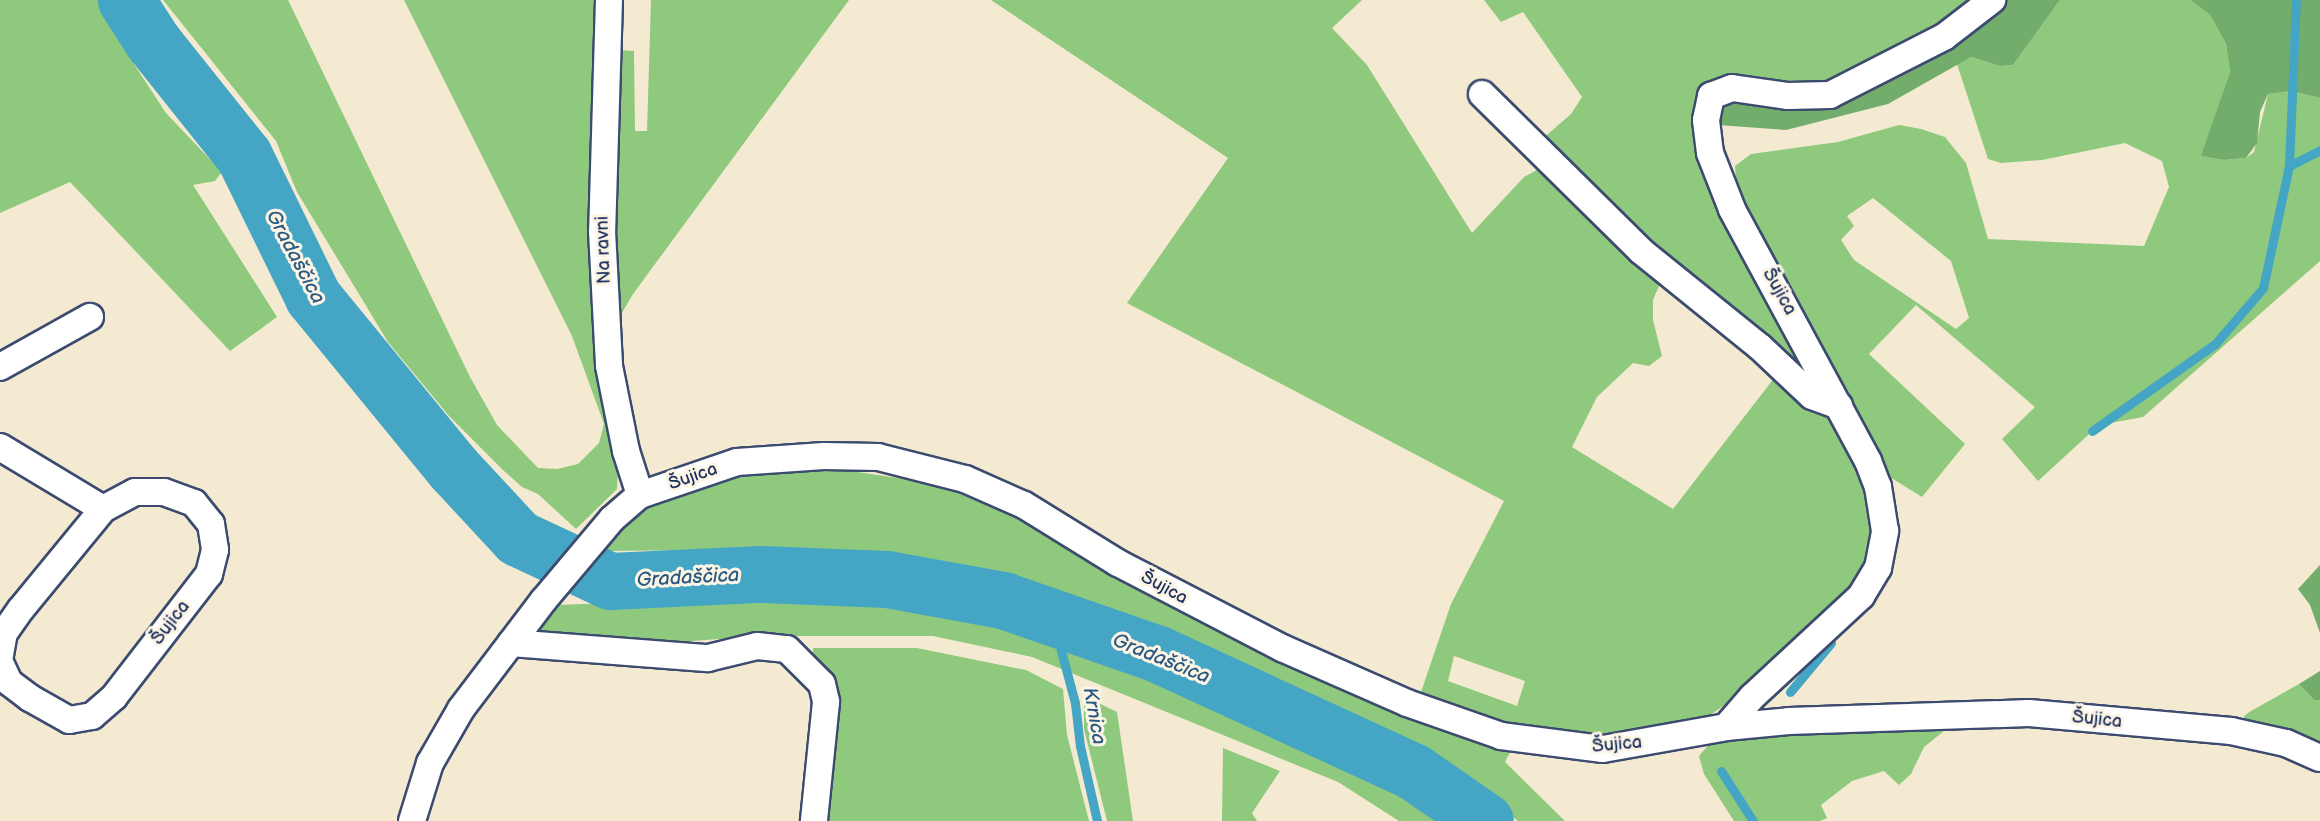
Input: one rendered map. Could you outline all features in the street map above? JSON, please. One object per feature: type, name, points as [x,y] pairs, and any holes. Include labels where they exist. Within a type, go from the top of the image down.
[{"type":"street","name":"Na ravni","points":[[609,0],[602,231],[609,366],[626,451],[640,495]]},
{"type":"street","name":"Šujica","points":[[1726,727],[1752,697],[1841,617],[1878,568],[1885,531],[1878,488],[1839,406],[1732,209],[1710,153],[1706,120],[1711,96],[1732,88],[1788,96],[1830,95],[1944,37],[1992,0]]},
{"type":"street","points":[[1482,94],[1641,251],[1760,347],[1812,396],[1839,406]]},
{"type":"street","points":[[0,367],[90,317]]},
{"type":"street","points":[[0,447],[103,509]]},
{"type":"street","name":"Šujica","points":[[511,643],[543,600],[612,519],[640,495],[737,462],[878,457],[975,483],[1024,505],[1118,563],[1262,638],[1407,703],[1501,736],[1603,749],[1726,727],[1902,714],[2029,712],[2231,730],[2286,743],[2320,758]]},
{"type":"street","name":"Šujica","points":[[0,655],[4,633],[103,509],[135,492],[164,492],[194,502],[211,524],[215,550],[209,574],[114,697],[92,716],[69,720],[30,698],[9,682],[0,663]]},
{"type":"street","points":[[412,821],[430,763],[461,709],[511,643],[708,658],[757,646],[787,649],[822,684],[826,702],[814,821]]},
{"type":"green space","points":[[0,0],[101,0],[130,58],[166,113],[222,172],[215,181],[193,185],[277,317],[230,351],[70,182],[0,213]]},
{"type":"green space","points":[[163,0],[288,0],[470,377],[497,425],[538,468],[557,469],[578,464],[599,443],[604,424],[572,336],[404,0],[601,0],[618,468],[617,489],[576,529],[538,494],[522,487],[504,471],[449,416],[388,342],[297,192],[276,141]]},
{"type":"green space","points":[[651,0],[849,0],[633,294],[615,325],[617,50],[634,51],[635,131],[647,131]]},
{"type":"green space","points":[[991,0],[1362,0],[1332,28],[1367,65],[1472,233],[1524,177],[1544,166],[1661,281],[1653,300],[1653,320],[1662,356],[1649,366],[1633,363],[1597,397],[1572,447],[1673,509],[1778,373],[1826,411],[1844,434],[1873,497],[1872,565],[1845,602],[1750,688],[1707,717],[1640,735],[1564,736],[1519,729],[1420,695],[1451,604],[1504,501],[1127,303],[1228,158]],"holes":[[[1454,656],[1525,681],[1517,706],[1448,681]]]},
{"type":"green space","points":[[1484,0],[1975,0],[1960,13],[1838,81],[1786,87],[1726,75],[1708,83],[1694,104],[1697,148],[1710,188],[1819,386],[1650,248],[1541,140],[1571,114],[1582,97],[1523,12],[1501,22]]},
{"type":"green space","points":[[2005,0],[2060,0],[2013,65],[2000,66],[1971,57],[1888,104],[1786,130],[1718,125],[1722,100],[1831,102],[1855,98],[1905,73],[1989,20]]},
{"type":"green space","points":[[2060,0],[2190,0],[2210,15],[2226,44],[2230,72],[2202,156],[2224,160],[2246,158],[2254,152],[2268,94],[2291,91],[2320,98],[2320,261],[2143,417],[2099,425],[2038,481],[2002,439],[2035,407],[1916,305],[1869,354],[1965,444],[1922,497],[1880,471],[1737,193],[1735,166],[1751,154],[1838,142],[1899,125],[1921,129],[1945,137],[1966,163],[1988,239],[2144,246],[2169,187],[2162,161],[2125,143],[2042,160],[2001,163],[1988,159],[1957,64],[1971,57],[2000,66],[2013,65]],"holes":[[[1873,198],[1951,261],[1969,318],[1956,329],[1854,260],[1841,240],[1854,226],[1847,216]]]},
{"type":"green space","points":[[2190,0],[2320,0],[2320,98],[2291,91],[2268,94],[2260,112],[2257,143],[2246,158],[2224,160],[2201,156],[2230,72],[2226,44],[2210,15]]},
{"type":"green space","points":[[829,468],[933,483],[1025,520],[1115,579],[1318,678],[1469,740],[1510,752],[1505,762],[1565,821],[1518,821],[1454,770],[1079,599],[959,569],[808,549],[605,551],[640,511],[665,499],[735,476]]},
{"type":"green space","points":[[2320,565],[2320,633],[2310,605],[2298,589]]},
{"type":"green space","points":[[847,594],[992,610],[1040,638],[1093,657],[1132,663],[1259,715],[1425,796],[1457,821],[1399,821],[1338,782],[1032,657],[933,636],[758,636],[667,643],[536,633],[557,605]]},
{"type":"green space","points":[[813,648],[917,648],[1026,670],[1063,689],[1067,735],[1089,821],[818,821]]},
{"type":"green space","points":[[2320,671],[2320,700],[2314,700],[2299,684]]},
{"type":"green space","points":[[2299,684],[2314,700],[2320,700],[2320,743],[2245,725],[2244,716]]},
{"type":"green space","points":[[1084,696],[1117,712],[1133,821],[1107,821],[1084,729]]},
{"type":"green space","points":[[1946,723],[1944,731],[1924,747],[1911,774],[1899,785],[1884,771],[1852,781],[1821,805],[1827,818],[1820,821],[1734,821],[1704,774],[1699,756],[1710,743],[1735,738],[1811,729]]},
{"type":"green space","points":[[1223,748],[1280,771],[1252,813],[1257,821],[1222,821]]},
{"type":"waterway","name":"Gradaščica","points":[[126,0],[153,42],[244,156],[313,297],[454,469],[518,538],[610,581],[761,574],[887,579],[1003,600],[1158,654],[1414,772],[1485,821]]},
{"type":"waterway","points":[[2092,431],[2215,344],[2263,288],[2289,166],[2296,0]]},
{"type":"waterway","points":[[2289,166],[2320,150]]},
{"type":"waterway","name":"Krnica","points":[[1052,617],[1075,703],[1080,746],[1097,821]]},
{"type":"waterway","points":[[1790,692],[1831,643]]},
{"type":"waterway","points":[[1721,771],[1753,821]]}]
